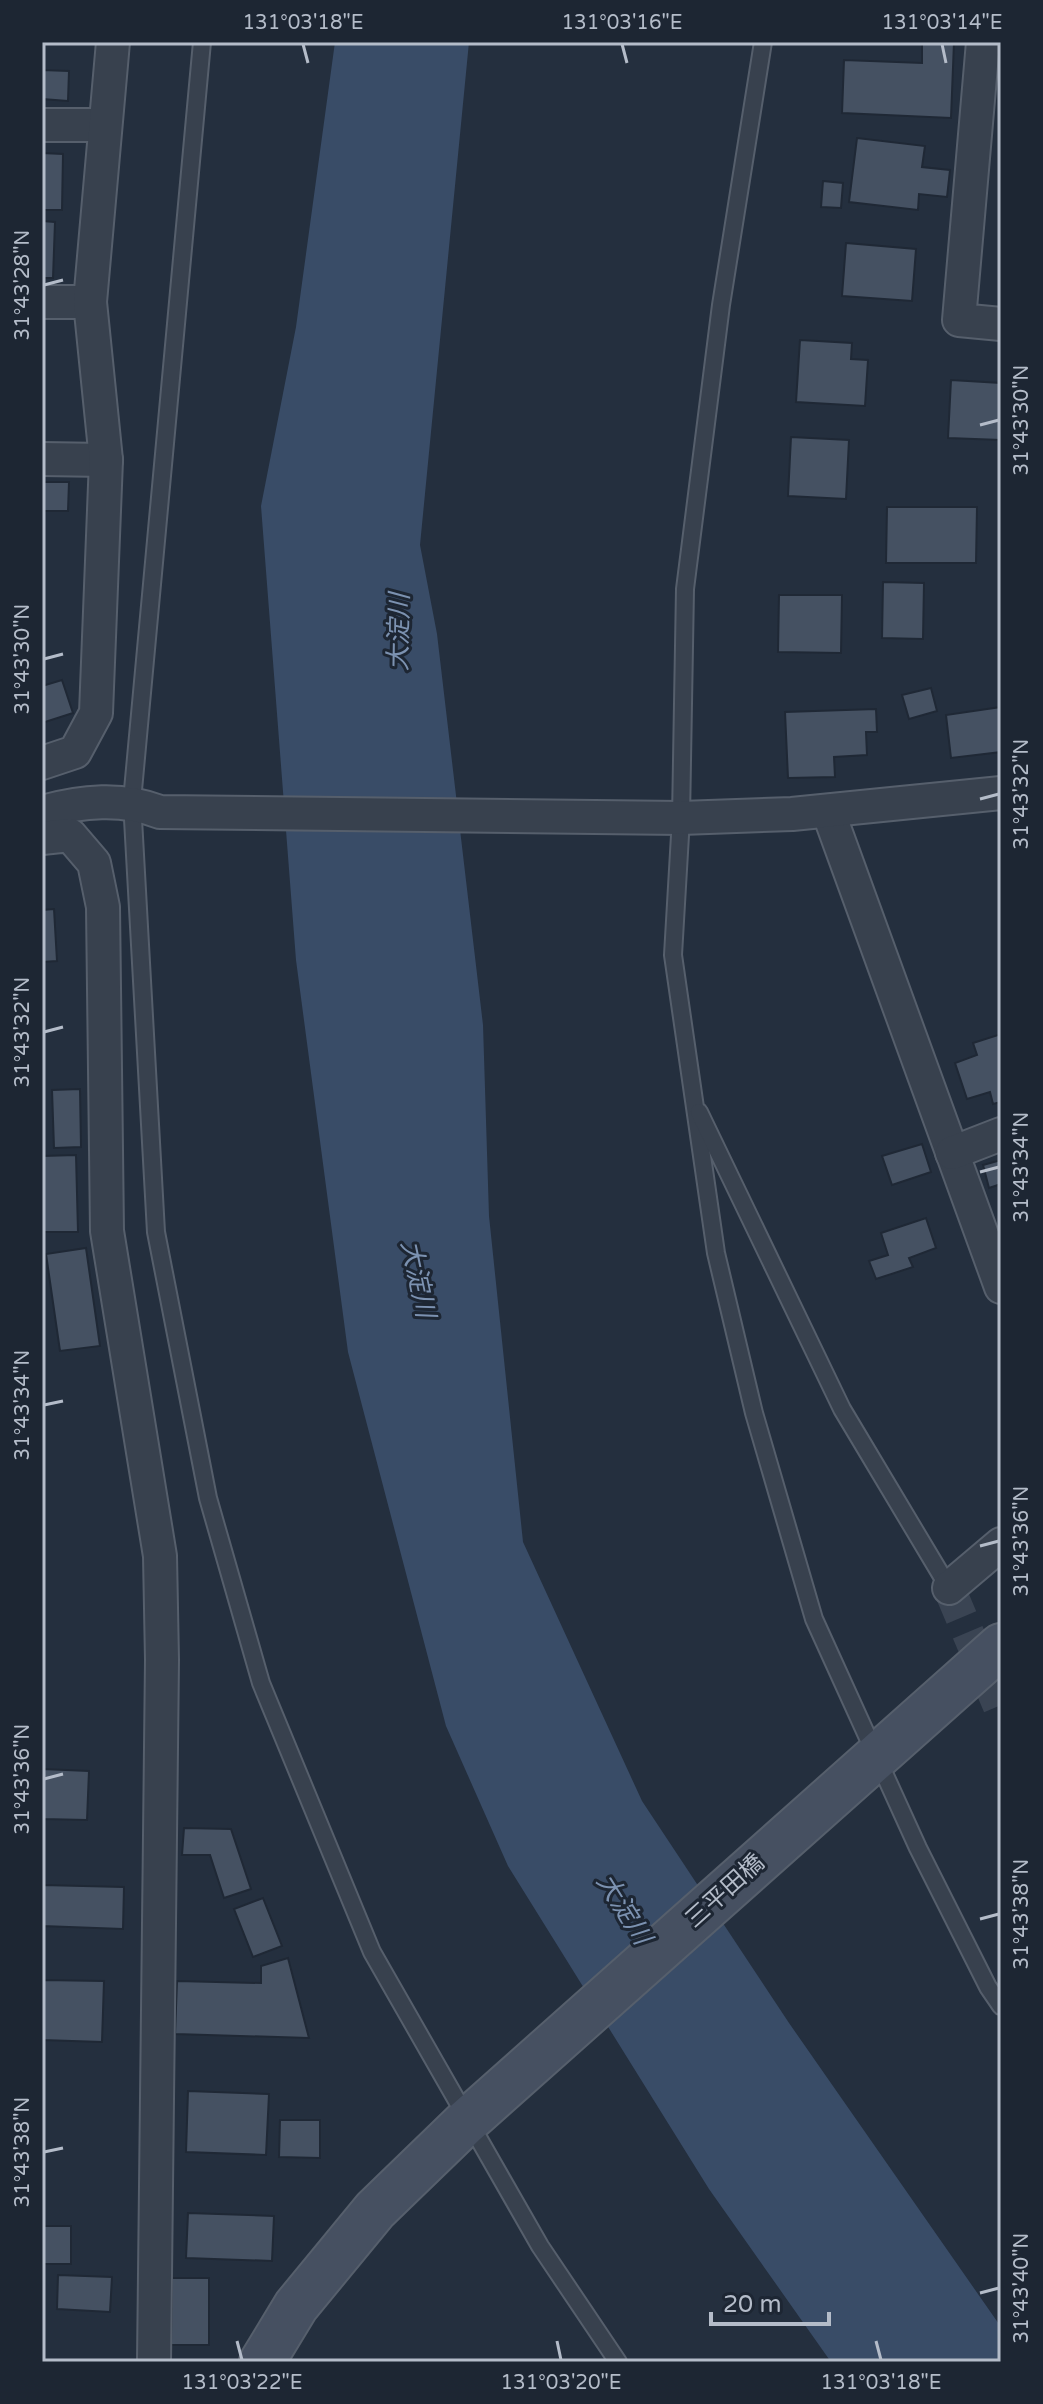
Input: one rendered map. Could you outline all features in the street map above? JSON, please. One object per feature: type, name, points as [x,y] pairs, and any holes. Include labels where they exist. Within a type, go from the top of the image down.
[{"type":"street","points":[[42,763],[75,752],[96,713],[106,460],[90,302],[113,42]]},
{"type":"street","points":[[983,42],[959,320],[1001,324]]},
{"type":"street","points":[[42,125],[105,125]]},
{"type":"street","points":[[42,302],[90,302]]},
{"type":"street","points":[[42,459],[106,460]]},
{"type":"street","points":[[42,812],[69,805],[681,818],[828,811],[1001,793]]},
{"type":"street","points":[[828,811],[1001,1287]]},
{"type":"street","points":[[42,838],[70,835],[94,863],[103,907],[107,1231],[160,1556],[162,1675],[154,2362]]},
{"type":"street","points":[[952,1153],[1001,1134]]},
{"type":"street","points":[[949,1588],[1001,1544]]},
{"type":"street","name":"三平田橋","points":[[262,2362],[296,2306],[375,2210],[466,2122],[1001,1646]]},
{"type":"lane","points":[[202,42],[146,806],[156,1232],[208,1498],[261,1683],[372,1952],[466,2122],[557,2276],[618,2362]]},
{"type":"lane","points":[[763,42],[721,305],[685,589],[681,818],[673,955],[716,1253],[754,1413],[814,1619],[875,1756],[981,1974],[1001,2006]]},
{"type":"lane","points":[[691,1094],[842,1409],[949,1588]]},
{"type":"water","name":"大淀川","points":[[335,42],[469,42],[420,545],[437,634],[483,1025],[489,1216],[523,1542],[642,1801],[789,2023],[1001,2327],[1001,2362],[831,2362],[709,2189],[508,1866],[446,1726],[348,1352],[296,960],[261,506],[296,327]]},
{"type":"building","points":[[922,42],[954,42],[951,118],[842,113],[844,60],[922,63]]},
{"type":"building","points":[[42,70],[69,71],[68,101],[42,99]]},
{"type":"building","points":[[857,138],[925,146],[922,167],[950,170],[947,197],[919,194],[918,210],[849,202]]},
{"type":"building","points":[[42,153],[63,154],[62,210],[42,210]]},
{"type":"building","points":[[823,181],[843,183],[841,208],[821,207]]},
{"type":"building","points":[[42,221],[55,222],[53,278],[42,278]]},
{"type":"building","points":[[846,243],[916,249],[912,301],[842,296]]},
{"type":"building","points":[[800,340],[852,343],[851,359],[868,360],[865,406],[796,402]]},
{"type":"building","points":[[951,380],[1001,383],[1001,440],[948,438]]},
{"type":"building","points":[[791,437],[849,440],[846,499],[788,496]]},
{"type":"building","points":[[42,482],[69,482],[68,511],[42,511]]},
{"type":"building","points":[[887,507],[977,507],[976,563],[886,563]]},
{"type":"building","points":[[883,582],[924,583],[923,639],[882,638]]},
{"type":"building","points":[[779,595],[842,595],[841,653],[778,652]]},
{"type":"building","points":[[62,680],[73,713],[42,723],[42,686]]},
{"type":"building","points":[[931,688],[937,711],[909,719],[902,695]]},
{"type":"building","points":[[1001,707],[1001,752],[951,758],[946,715]]},
{"type":"building","points":[[876,709],[877,732],[866,732],[867,755],[834,757],[835,777],[788,778],[785,712]]},
{"type":"building","points":[[54,909],[57,961],[42,962],[42,910]]},
{"type":"building","points":[[1001,1034],[1001,1102],[993,1104],[990,1092],[967,1099],[955,1063],[977,1055],[973,1043]]},
{"type":"building","points":[[80,1089],[81,1147],[54,1148],[52,1090]]},
{"type":"building","points":[[922,1144],[931,1172],[892,1185],[882,1156]]},
{"type":"building","points":[[76,1155],[78,1232],[42,1232],[42,1156]]},
{"type":"building","points":[[1001,1160],[1001,1184],[989,1188],[983,1165]]},
{"type":"building","points":[[926,1218],[936,1248],[909,1258],[913,1267],[876,1279],[869,1261],[888,1255],[881,1233]]},
{"type":"building","points":[[86,1248],[100,1346],[60,1351],[46,1254]]},
{"type":"building","points":[[42,1769],[89,1771],[87,1820],[42,1819]]},
{"type":"building","points":[[184,1828],[231,1829],[251,1889],[224,1898],[210,1855],[182,1855]]},
{"type":"building","points":[[42,1885],[124,1887],[123,1929],[42,1926]]},
{"type":"building","points":[[263,1898],[282,1946],[253,1957],[234,1909]]},
{"type":"building","points":[[288,1958],[309,2038],[175,2034],[177,1981],[261,1983],[261,1966]]},
{"type":"building","points":[[43,1980],[104,1981],[102,2042],[42,2040]]},
{"type":"building","points":[[188,2091],[269,2094],[266,2155],[186,2152]]},
{"type":"building","points":[[280,2120],[320,2120],[320,2158],[279,2157]]},
{"type":"building","points":[[188,2213],[274,2216],[272,2261],[186,2258]]},
{"type":"building","points":[[42,2226],[71,2226],[71,2264],[42,2264]]},
{"type":"building","points":[[58,2275],[112,2277],[110,2312],[57,2309]]},
{"type":"building","points":[[172,2278],[209,2278],[209,2345],[171,2345]]},
{"type":"tunnel","points":[[949,1588],[1001,1711]]}]
